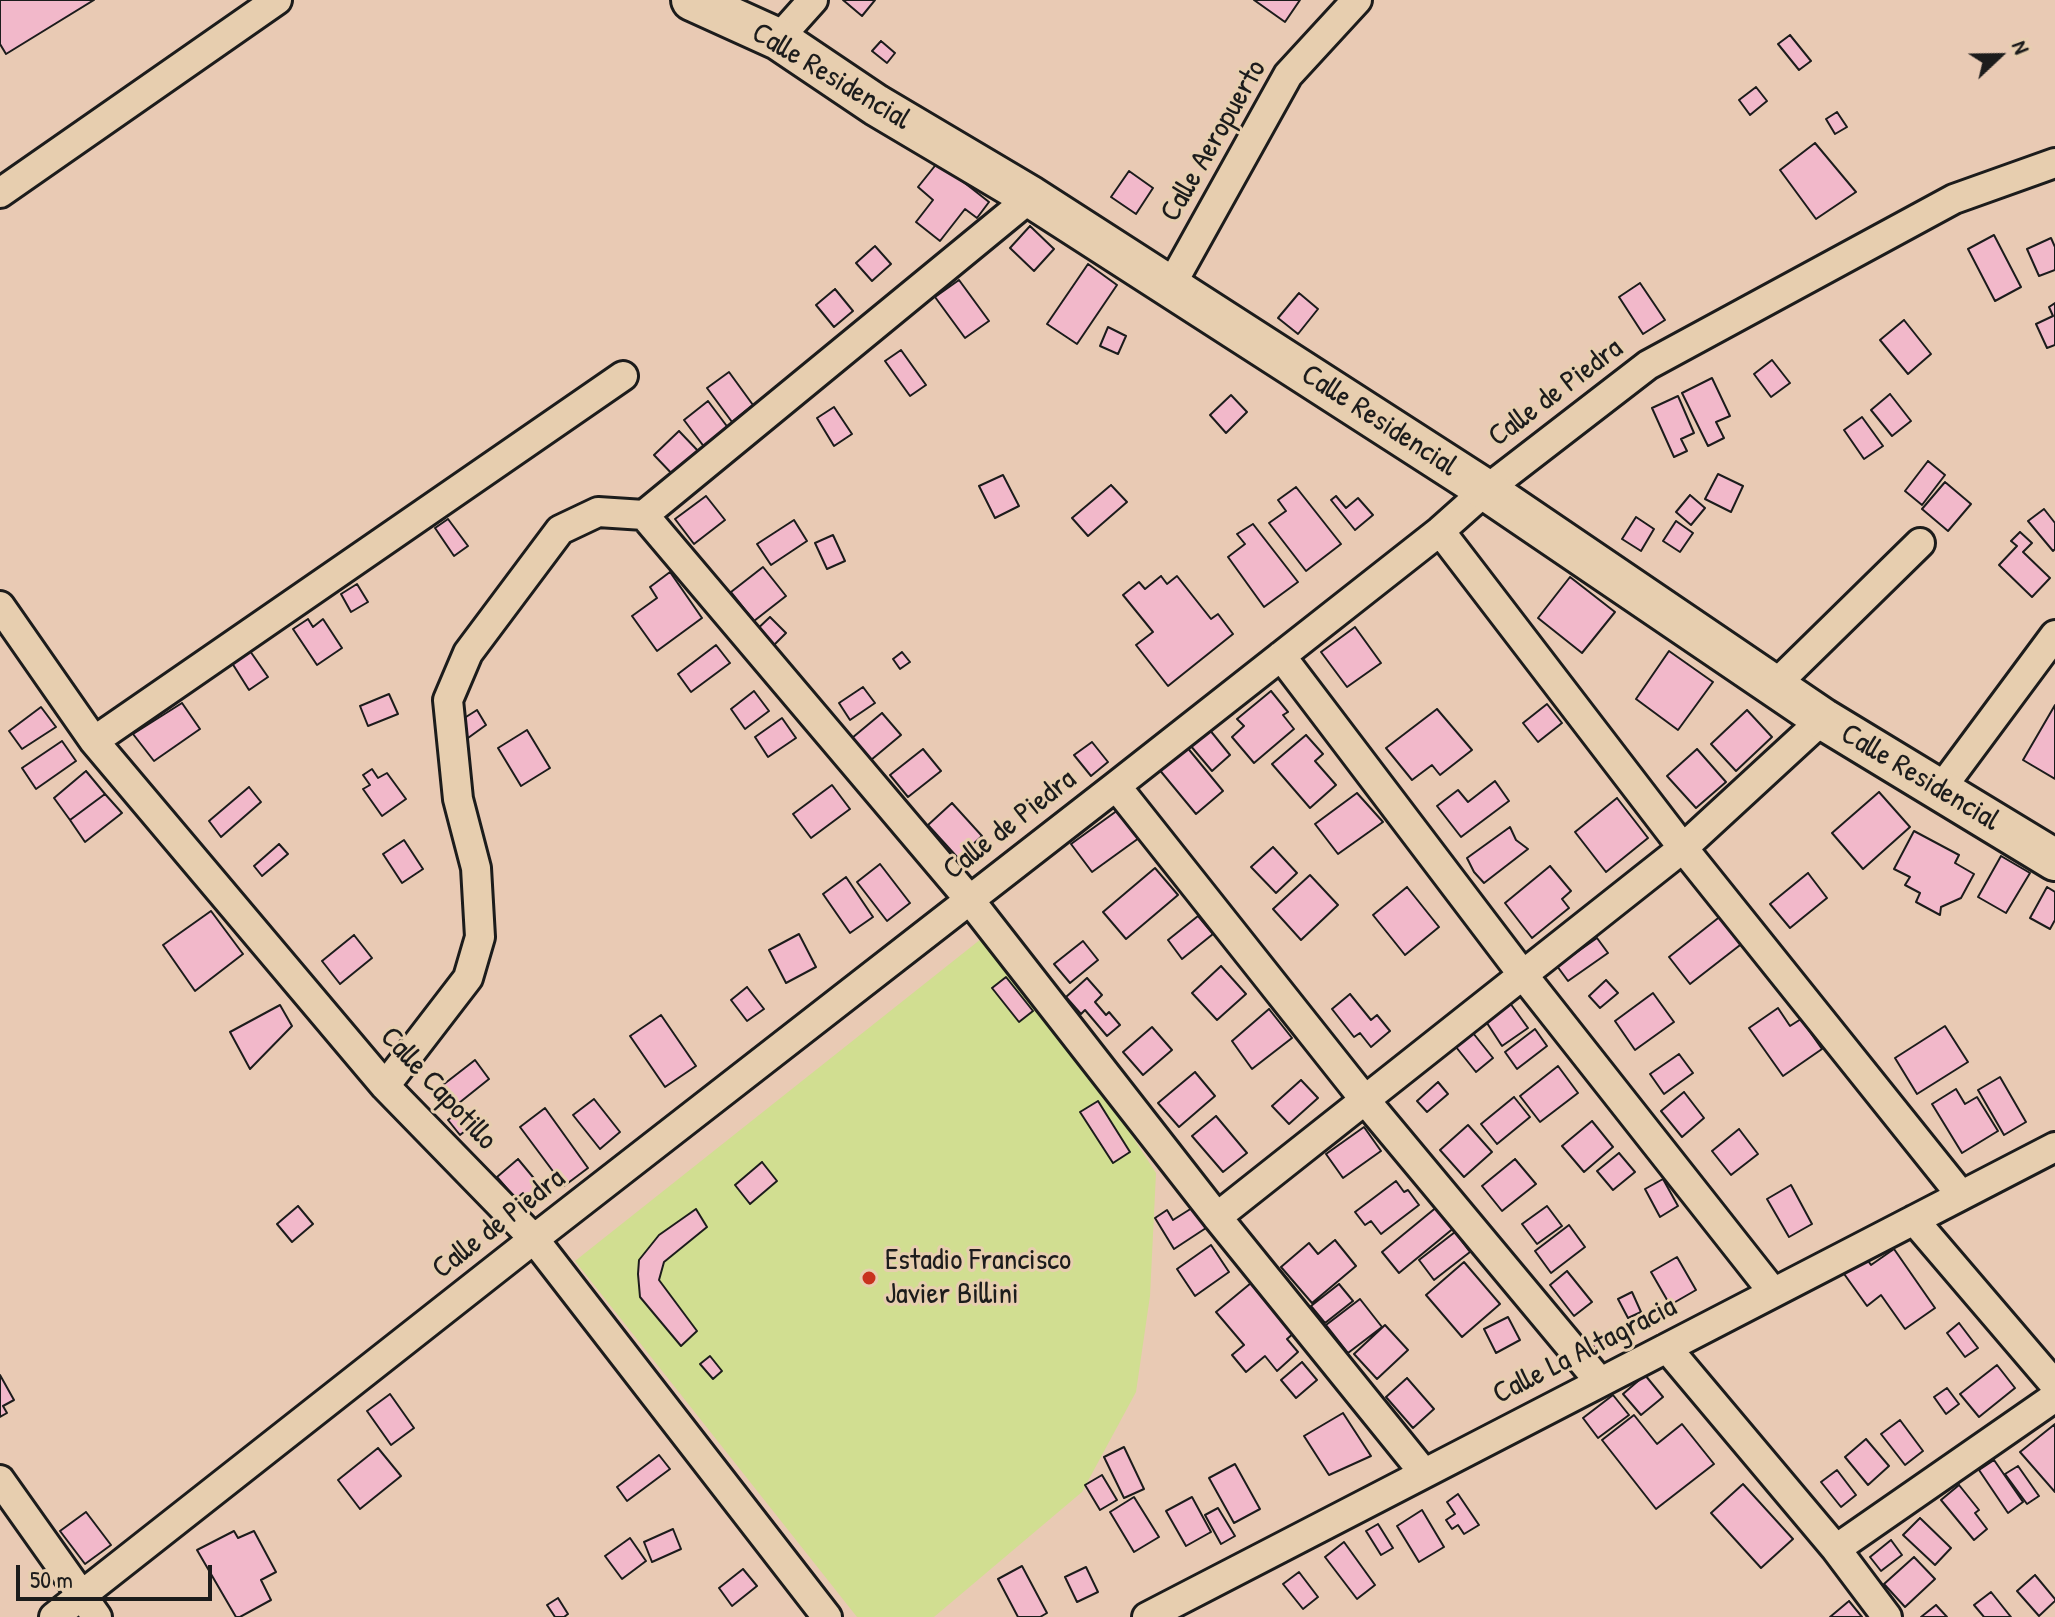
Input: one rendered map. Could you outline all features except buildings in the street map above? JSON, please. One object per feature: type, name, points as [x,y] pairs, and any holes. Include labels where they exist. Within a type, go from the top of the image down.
[{"type":"main road","name":"Calle Residencial","points":[[692,0],[778,39],[876,105],[1031,197],[1486,490],[1823,719],[2055,860]]},
{"type":"street","points":[[0,193],[277,0]]},
{"type":"street","points":[[778,39],[813,0]]},
{"type":"street","name":"Calle Aeropuerto","points":[[1170,287],[1288,75],[1357,0]]},
{"type":"street","name":"Calle de Piedra","points":[[54,1617],[90,1606],[534,1239],[1116,786],[1440,531],[1486,490],[1648,365],[1954,199],[2053,168]]},
{"type":"street","points":[[385,1086],[468,978],[480,937],[476,868],[458,799],[448,700],[468,653],[560,530],[598,512],[644,515],[1031,197]]},
{"type":"street","points":[[94,741],[623,376]]},
{"type":"street","points":[[644,515],[969,899],[1217,1217],[1424,1473]]},
{"type":"street","points":[[1440,531],[1683,848],[1961,1195]]},
{"type":"street","points":[[1774,686],[1920,543]]},
{"type":"street","name":"Calle Capotillo","points":[[0,606],[94,741],[385,1086],[534,1239],[827,1617]]},
{"type":"street","points":[[1940,790],[2055,635]]},
{"type":"street","points":[[1281,656],[1523,975],[1773,1292]]},
{"type":"street","points":[[1217,1217],[1683,848],[1823,719]]},
{"type":"street","points":[[1116,786],[1365,1100],[1600,1382]]},
{"type":"street","name":"Calle La Altagracia","points":[[1147,1617],[2055,1147]]},
{"type":"street","points":[[1914,1220],[2055,1385]]},
{"type":"street","points":[[1667,1348],[1836,1549],[1887,1617]]},
{"type":"street","points":[[1836,1549],[2055,1397]]},
{"type":"street","points":[[0,1480],[90,1606]]},
{"type":"green space","name":"Estadio Francisco Javier Billini","points":[[981,939],[1104,1092],[1156,1173],[1150,1296],[1136,1392],[1082,1492],[934,1617],[857,1617],[575,1261]]},
{"type":"place","name":"Estadio Francisco Javier Billini","points":[[869,1278]]}]
